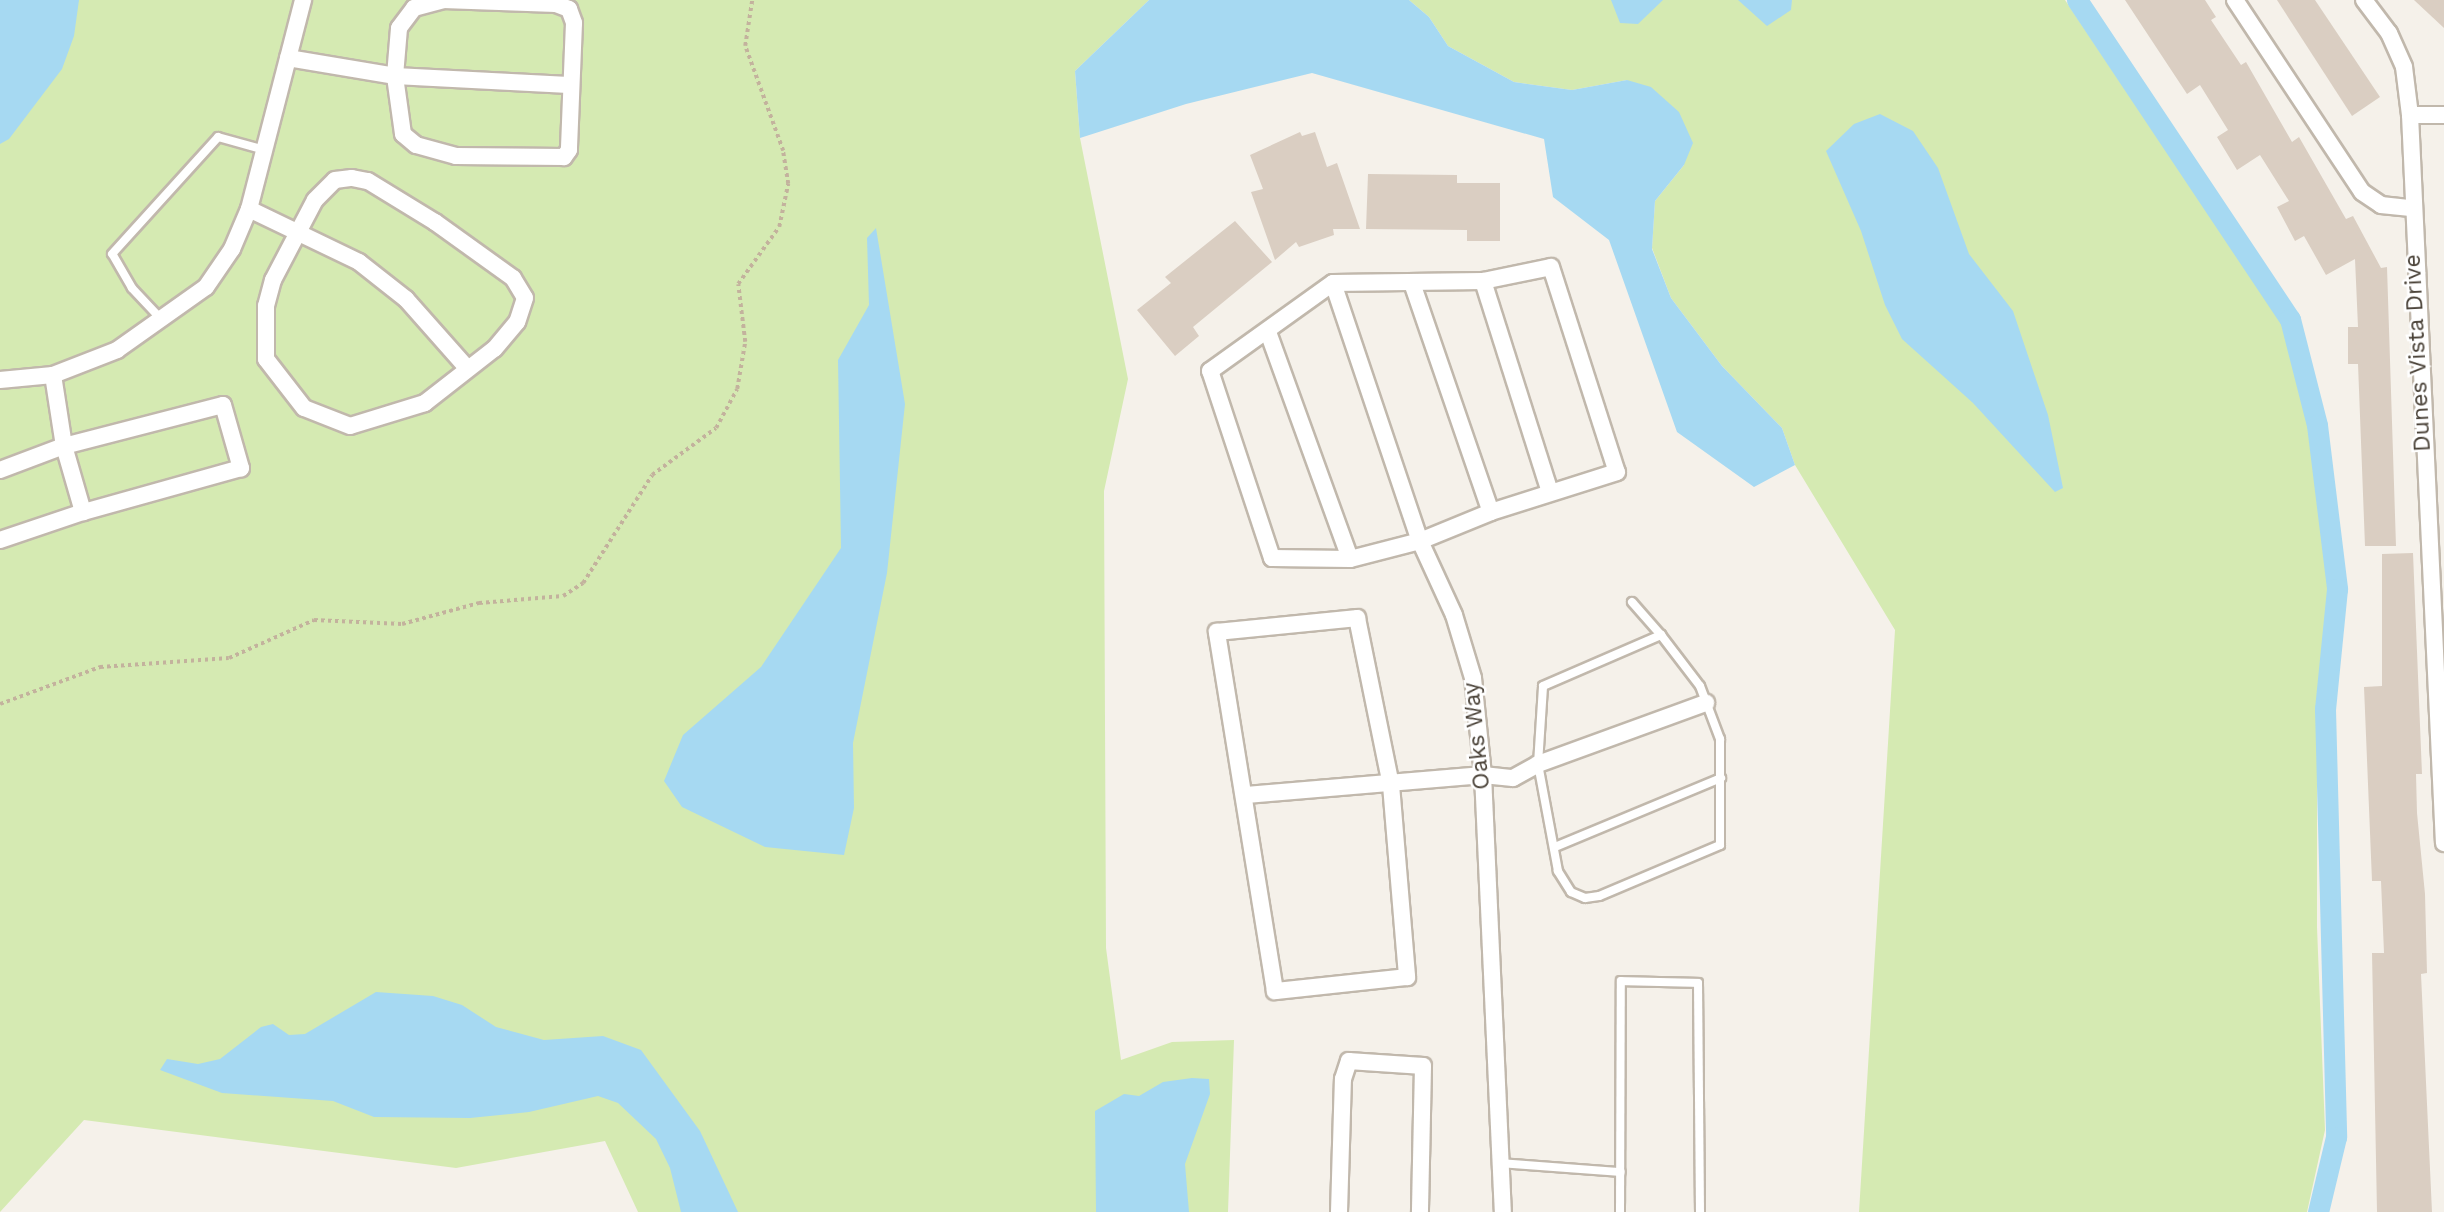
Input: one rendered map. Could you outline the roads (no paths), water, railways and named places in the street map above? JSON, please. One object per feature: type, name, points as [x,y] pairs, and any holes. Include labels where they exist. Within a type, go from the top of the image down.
[{"type":"street","points":[[0,380],[53,375],[117,350],[206,286],[232,249],[249,209],[303,0]]},
{"type":"street","points":[[2235,0],[2362,192],[2381,205],[2411,208]]},
{"type":"street","name":"Dunes Vista Drive","points":[[2364,0],[2389,33],[2404,67],[2410,115],[2411,208],[2444,843]]},
{"type":"street","points":[[426,2],[556,4],[569,9],[574,23],[569,85],[569,150],[564,158],[456,156],[416,145],[403,134],[395,76],[399,28],[414,8],[426,2]]},
{"type":"street","points":[[288,58],[395,76],[569,85]]},
{"type":"street","points":[[2410,115],[2444,115]]},
{"type":"street","points":[[335,180],[368,181],[513,278],[525,298],[520,316],[494,349],[467,368],[425,403],[350,426],[304,408],[266,359],[268,299],[315,200],[335,180]]},
{"type":"street","points":[[249,209],[359,262],[406,299],[467,368]]},
{"type":"street","points":[[1551,267],[1617,472],[1491,512],[1420,541],[1350,559],[1272,558],[1210,371],[1269,332],[1333,283],[1483,281],[1551,267]]},
{"type":"street","points":[[1483,281],[1550,492]]},
{"type":"street","name":"Oaks Way","points":[[1333,283],[1420,541],[1454,615],[1473,678],[1483,775],[1503,1212]]},
{"type":"street","points":[[1412,283],[1491,512]]},
{"type":"street","points":[[1269,332],[1350,559]]},
{"type":"street","points":[[53,375],[64,446],[83,512]]},
{"type":"street","points":[[0,470],[64,446],[223,405],[242,468],[83,512],[0,540]]},
{"type":"street","points":[[1357,618],[1391,785],[1407,977],[1275,991],[1245,795],[1217,632],[1357,618]]},
{"type":"street","points":[[1245,795],[1391,785],[1483,775],[1513,778],[1538,764],[1706,703]]},
{"type":"street","points":[[1339,1212],[1343,1079],[1349,1061],[1423,1066],[1420,1212]]},
{"type":"lane","points":[[162,320],[132,288],[112,254],[218,137],[265,150]]},
{"type":"lane","points":[[1632,602],[1661,635],[1700,686],[1720,739],[1720,845],[1599,896],[1571,892],[1558,871],[1538,764],[1543,686],[1661,635]]},
{"type":"lane","points":[[1555,847],[1721,778]]},
{"type":"lane","points":[[1620,1212],[1621,981],[1698,982],[1700,1212]]},
{"type":"lane","points":[[1500,1164],[1621,1172]]},
{"type":"water","points":[[0,0],[79,0],[74,36],[62,69],[9,139],[0,144]]},
{"type":"water","points":[[1149,0],[1409,0],[1429,17],[1448,46],[1514,82],[1572,90],[1627,80],[1651,87],[1679,112],[1693,143],[1684,165],[1655,201],[1652,249],[1671,298],[1722,366],[1782,428],[1795,465],[1754,487],[1677,432],[1609,240],[1553,197],[1544,139],[1312,73],[1186,104],[1080,138],[1075,71]]},
{"type":"water","points":[[1611,0],[1663,0],[1638,24],[1620,23]]},
{"type":"water","points":[[1738,0],[1792,0],[1791,10],[1767,26]]},
{"type":"water","points":[[1880,114],[1913,131],[1938,168],[1969,254],[2013,311],[2048,415],[2063,488],[2055,492],[1973,403],[1902,339],[1885,305],[1861,231],[1826,151],[1854,124]]},
{"type":"water","points":[[876,228],[905,404],[887,573],[853,743],[854,808],[844,855],[765,847],[682,807],[664,781],[683,735],[761,667],[841,548],[838,360],[869,305],[867,238]]},
{"type":"water","points":[[376,992],[433,996],[462,1005],[496,1027],[544,1040],[603,1036],[641,1050],[700,1131],[738,1212],[681,1212],[670,1168],[656,1139],[618,1103],[598,1096],[529,1112],[470,1118],[374,1117],[333,1101],[222,1093],[160,1070],[167,1059],[198,1064],[220,1059],[261,1027],[273,1024],[289,1035],[305,1034]]},
{"type":"water","points":[[1192,1078],[1209,1079],[1210,1094],[1185,1164],[1189,1212],[1096,1212],[1095,1111],[1124,1094],[1139,1096],[1163,1082]]},
{"type":"waterway","points":[[2077,0],[2290,319],[2317,425],[2337,589],[2325,709],[2336,1137],[2318,1212]]}]
